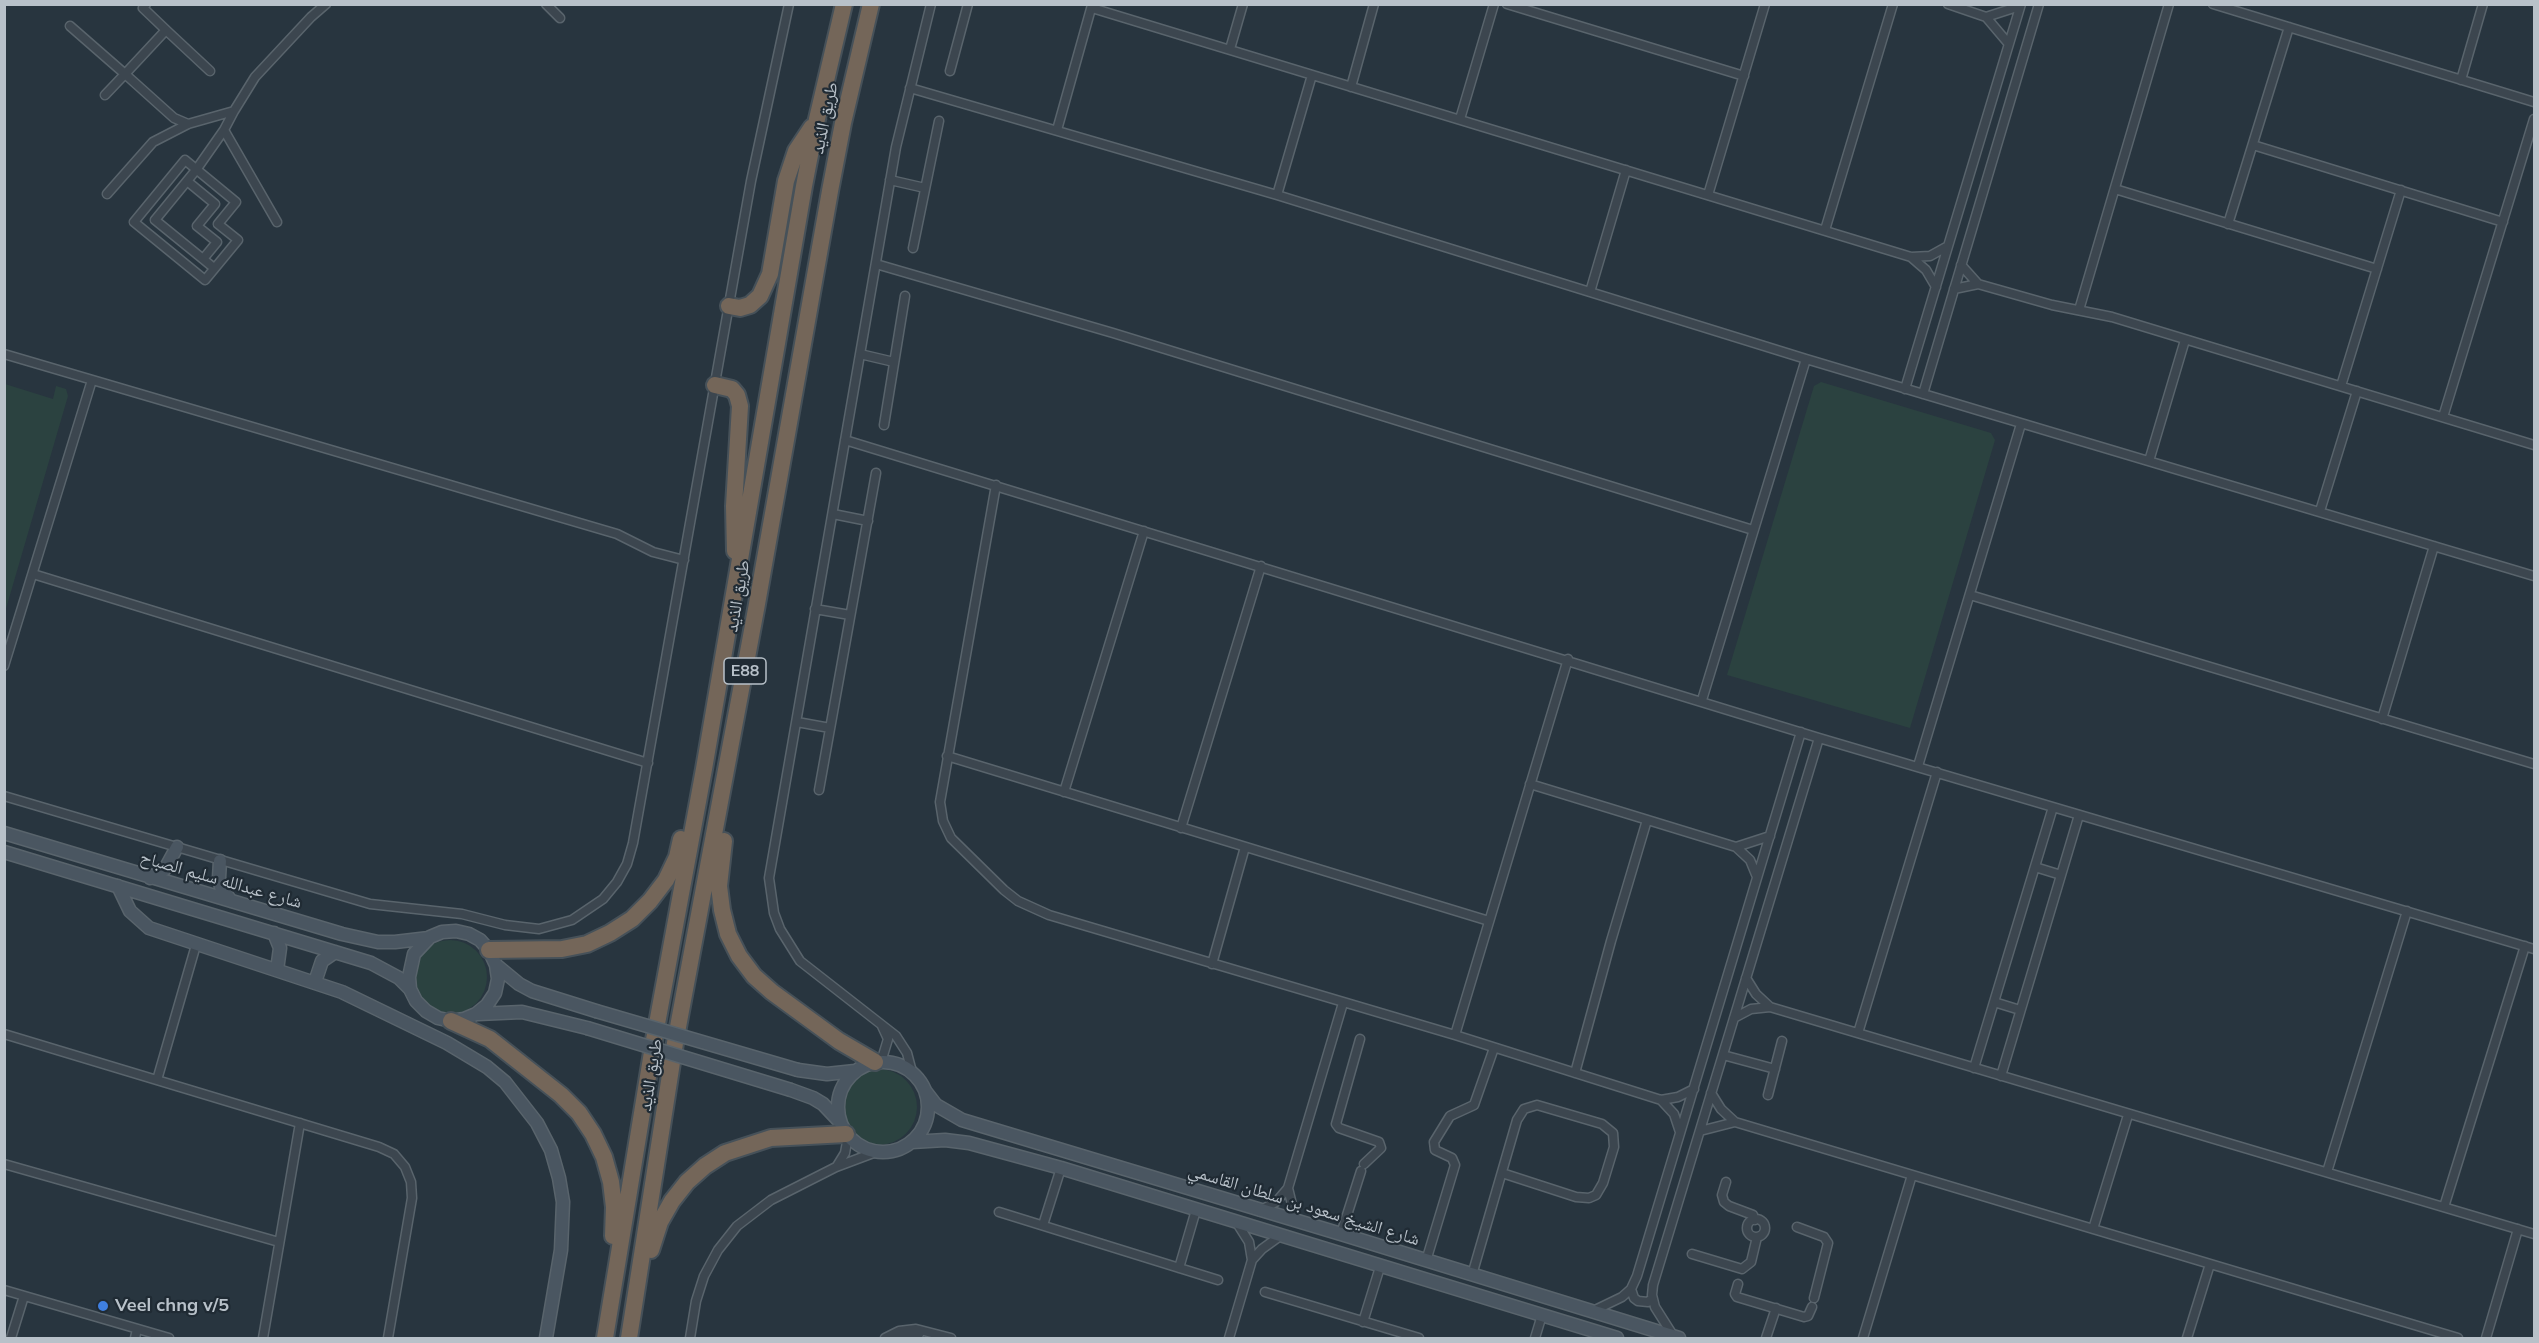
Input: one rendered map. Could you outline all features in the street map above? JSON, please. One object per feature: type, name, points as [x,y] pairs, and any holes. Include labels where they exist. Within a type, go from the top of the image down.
[{"type":"highway","name":"طريق الذيد","points":[[605,1338],[654,1040],[817,119],[844,4]]},
{"type":"highway","name":"طريق الذيد","points":[[629,1338],[675,1042],[757,604],[843,123],[871,4]]},
{"type":"highway","points":[[729,306],[740,308],[750,305],[760,296],[770,274],[786,181],[796,151],[817,119]]},
{"type":"highway","points":[[715,385],[732,389],[737,395],[740,406],[733,528],[738,568]]},
{"type":"highway","points":[[493,958],[587,944],[632,919],[666,880],[677,857],[683,832],[713,667],[733,598]]},
{"type":"highway","points":[[757,604],[749,700],[721,862],[719,886],[722,910],[732,941],[754,976],[805,1018],[878,1062]]},
{"type":"highway","points":[[451,1021],[490,1039],[508,1052],[561,1095],[579,1113],[593,1134],[609,1174],[614,1207],[604,1297],[605,1338]]},
{"type":"highway","points":[[634,1311],[660,1222],[672,1201],[687,1182],[705,1166],[725,1153],[771,1138],[845,1131]]},
{"type":"main road","name":"شارع عبدالله سليم الصباح","points":[[4,833],[342,934],[378,942],[430,937]]},
{"type":"main road","points":[[150,878],[165,869],[177,847]]},
{"type":"main road","name":"شارع عبدالله سليم الصباح","points":[[4,852],[378,966],[410,989]]},
{"type":"main road","points":[[220,861],[221,887],[231,901]]},
{"type":"main road","points":[[118,886],[130,910],[142,923],[156,931],[315,982],[368,1004],[463,1052],[505,1082],[537,1123],[551,1150],[563,1202],[561,1250],[546,1338]]},
{"type":"main road","points":[[476,1014],[522,1012],[587,1028],[802,1093],[824,1104],[845,1131],[866,1150],[892,1152],[912,1142],[921,1132],[927,1120],[926,1092],[912,1072],[898,1064],[878,1062],[855,1071],[827,1074],[798,1070],[596,1011],[532,991],[507,975],[480,940],[469,934],[456,931],[442,932],[430,937],[414,954],[409,977],[410,989],[416,1001],[438,1018],[451,1021],[464,1019],[476,1014],[487,1005],[495,993],[498,979],[493,958]]},
{"type":"main road","points":[[274,933],[280,948],[277,970]]},
{"type":"main road","points":[[315,982],[322,961],[335,952]]},
{"type":"main road","points":[[845,1131],[838,1100],[841,1089],[855,1071]]},
{"type":"main road","name":"شارع الشيخ سعود بن سلطان القاسمي","points":[[926,1092],[936,1105],[962,1120],[1676,1338]]},
{"type":"main road","name":"شارع الشيخ سعود بن سلطان القاسمي","points":[[912,1142],[945,1140],[961,1142],[1061,1168],[1617,1338]]},
{"type":"main road","points":[[1238,1223],[1236,1219],[1238,1212],[1259,1211]]},
{"type":"street","points":[[146,4],[143,8],[210,71]]},
{"type":"street","points":[[214,268],[155,220],[196,170],[224,130],[255,77],[326,4]]},
{"type":"street","points":[[546,4],[560,18]]},
{"type":"street","points":[[4,796],[370,904],[462,914],[522,928],[556,926],[587,912],[603,899],[617,882],[627,864],[633,843],[762,122],[789,4]]},
{"type":"street","points":[[912,1072],[902,1044],[888,1029],[800,961],[780,929],[774,913],[770,887],[771,861],[890,180],[931,4]]},
{"type":"street","points":[[950,70],[968,4]]},
{"type":"street","points":[[1230,49],[1243,4]]},
{"type":"street","points":[[1351,87],[1374,4]]},
{"type":"street","points":[[1460,119],[1494,4]]},
{"type":"street","points":[[1508,4],[1744,76]]},
{"type":"street","points":[[1708,195],[1765,4]]},
{"type":"street","points":[[1826,230],[1893,4]]},
{"type":"street","points":[[1948,4],[1986,17],[2008,44]]},
{"type":"street","points":[[1923,394],[2038,4]]},
{"type":"street","points":[[2079,310],[2169,4]]},
{"type":"street","points":[[2213,4],[2535,102]]},
{"type":"street","points":[[2461,80],[2483,4]]},
{"type":"street","points":[[1986,17],[2020,5]]},
{"type":"street","points":[[1905,389],[2020,5]]},
{"type":"street","points":[[1057,130],[1092,6],[1911,257],[1930,256],[1948,246]]},
{"type":"street","points":[[70,26],[174,118],[188,124]]},
{"type":"street","points":[[2228,224],[2289,27]]},
{"type":"street","points":[[105,95],[166,30]]},
{"type":"street","points":[[1277,195],[1312,75]]},
{"type":"street","points":[[910,88],[1277,195],[1905,389],[2535,576]]},
{"type":"street","points":[[107,194],[153,142],[188,124],[234,111]]},
{"type":"street","points":[[2443,417],[2535,119]]},
{"type":"street","points":[[913,248],[939,121]]},
{"type":"street","points":[[224,130],[277,222]]},
{"type":"street","points":[[2253,144],[2503,222]]},
{"type":"street","points":[[184,160],[196,170],[236,202],[218,224],[238,240],[205,280],[134,222],[184,160]]},
{"type":"street","points":[[1590,292],[1626,170]]},
{"type":"street","points":[[890,180],[925,188]]},
{"type":"street","points":[[187,181],[215,204],[197,226],[217,242],[203,259]]},
{"type":"street","points":[[2115,189],[2377,269]]},
{"type":"street","points":[[2341,386],[2401,190]]},
{"type":"street","points":[[1911,257],[1926,270],[1936,287]]},
{"type":"street","points":[[876,264],[1113,333],[1753,530]]},
{"type":"street","points":[[1961,265],[1978,284]]},
{"type":"street","points":[[1954,289],[1978,284],[2052,305],[2112,317],[2535,444]]},
{"type":"street","points":[[884,425],[905,296]]},
{"type":"street","points":[[2149,461],[2185,340]]},
{"type":"street","points":[[4,354],[617,534],[653,552],[684,560]]},
{"type":"street","points":[[860,354],[894,362]]},
{"type":"street","points":[[1702,700],[1806,359]]},
{"type":"street","points":[[4,666],[92,380]]},
{"type":"street","points":[[2320,511],[2356,391]]},
{"type":"street","points":[[1918,766],[2021,424]]},
{"type":"street","points":[[845,440],[1568,659],[1819,738],[2535,949]]},
{"type":"street","points":[[819,790],[876,473]]},
{"type":"street","points":[[996,485],[946,756],[940,802],[946,830],[957,845],[1004,890],[1018,901],[1049,915],[1455,1035],[1661,1100],[1678,1097],[1694,1089]]},
{"type":"street","points":[[833,514],[867,521]]},
{"type":"street","points":[[1064,792],[1144,531]]},
{"type":"street","points":[[2382,719],[2434,546]]},
{"type":"street","points":[[1181,828],[1262,566]]},
{"type":"street","points":[[33,574],[648,763]]},
{"type":"street","points":[[1970,595],[2535,764]]},
{"type":"street","points":[[816,609],[850,615]]},
{"type":"street","points":[[1455,1035],[1568,659]]},
{"type":"street","points":[[797,722],[830,728]]},
{"type":"street","points":[[1591,1312],[1617,1301],[1631,1289],[1637,1276],[1801,732]]},
{"type":"street","points":[[1676,1338],[1660,1316],[1652,1299],[1653,1285],[1819,738]]},
{"type":"street","points":[[946,756],[1490,921]]},
{"type":"street","points":[[1858,1033],[1937,772]]},
{"type":"street","points":[[1530,784],[1736,847],[1750,860],[1757,877]]},
{"type":"street","points":[[1974,1068],[2053,807]]},
{"type":"street","points":[[2001,1076],[2079,815]]},
{"type":"street","points":[[1575,1073],[1647,820]]},
{"type":"street","points":[[1736,847],[1770,836]]},
{"type":"street","points":[[1212,964],[1245,847]]},
{"type":"street","points":[[2035,867],[2061,875]]},
{"type":"street","points":[[2327,1172],[2407,911]]},
{"type":"street","points":[[157,1080],[196,945]]},
{"type":"street","points":[[2444,1207],[2524,946]]},
{"type":"street","points":[[1746,978],[1756,994],[1770,1006],[2535,1234]]},
{"type":"street","points":[[1994,1002],[2020,1010]]},
{"type":"street","points":[[1259,1211],[1276,1202],[1288,1188],[1343,1003]]},
{"type":"street","points":[[1734,1018],[1751,1009],[1770,1006]]},
{"type":"street","points":[[878,1062],[888,1039],[880,1023]]},
{"type":"street","points":[[4,1034],[379,1147],[394,1154],[405,1167],[411,1182],[412,1198],[388,1338]]},
{"type":"street","points":[[1341,1234],[1363,1168],[1381,1148],[1379,1142],[1339,1128],[1336,1124],[1360,1040]]},
{"type":"street","points":[[1768,1095],[1782,1041]]},
{"type":"street","points":[[1426,1261],[1455,1165],[1452,1158],[1435,1150],[1434,1142],[1450,1116],[1474,1105],[1494,1048]]},
{"type":"street","points":[[1723,1055],[1775,1069]]},
{"type":"street","points":[[1712,1094],[1721,1109],[1735,1122],[2458,1338]]},
{"type":"street","points":[[1661,1100],[1674,1114],[1680,1134]]},
{"type":"street","points":[[1472,1275],[1519,1114],[1530,1105],[1537,1105],[1602,1124],[1613,1133],[1614,1148],[1603,1183],[1600,1190],[1589,1198],[1576,1197],[1502,1173]]},
{"type":"street","points":[[2094,1229],[2128,1114]]},
{"type":"street","points":[[1700,1131],[1735,1122]]},
{"type":"street","points":[[263,1338],[300,1124]]},
{"type":"street","points":[[836,1167],[845,1153],[845,1131]]},
{"type":"street","points":[[690,1338],[704,1276],[727,1238],[747,1216],[771,1200],[836,1167],[876,1152]]},
{"type":"street","points":[[4,1164],[279,1242]]},
{"type":"street","points":[[1043,1225],[1061,1168]]},
{"type":"street","points":[[1863,1338],[1911,1175]]},
{"type":"street","points":[[1726,1182],[1722,1195],[1724,1202],[1750,1213],[1755,1220],[1762,1222],[1765,1228],[1763,1234],[1757,1237],[1751,1262],[1740,1277],[1736,1296],[1806,1317],[1813,1303],[1828,1243],[1824,1237],[1797,1227]]},
{"type":"street","points":[[1288,1188],[1296,1221]]},
{"type":"street","points":[[1179,1268],[1196,1210]]},
{"type":"street","points":[[999,1212],[1218,1280]]},
{"type":"street","points":[[1238,1223],[1249,1242],[1252,1260]]},
{"type":"street","points":[[2486,1338],[2518,1229]]},
{"type":"street","points":[[1229,1338],[1252,1260],[1262,1249],[1280,1236]]},
{"type":"street","points":[[1692,1254],[1740,1277]]},
{"type":"street","points":[[2187,1338],[2210,1264]]},
{"type":"street","points":[[1363,1322],[1380,1267]]},
{"type":"street","points":[[1631,1289],[1631,1294],[1638,1301],[1648,1302],[1652,1299]]},
{"type":"street","points":[[4,1290],[136,1334],[169,1338]]},
{"type":"street","points":[[1265,1292],[1419,1338]]},
{"type":"street","points":[[11,1338],[24,1296]]},
{"type":"street","points":[[1766,1338],[1776,1308]]},
{"type":"street","points":[[1535,1338],[1542,1315]]},
{"type":"street","points":[[885,1338],[899,1331],[916,1329],[949,1338]]},
{"type":"street","points":[[897,1338],[916,1334],[949,1338]]},
{"type":"green space","points":[[1821,382],[1991,433],[1995,440],[1910,728],[1727,675],[1814,386]]},
{"type":"green space","points":[[5,384],[53,399],[56,386],[66,389],[68,396],[5,612]]},
{"type":"green space","points":[[443,940],[457,940],[471,946],[481,956],[487,970],[487,984],[481,998],[471,1008],[457,1014],[443,1014],[429,1008],[419,998],[413,984],[413,970],[419,956],[429,946]]},
{"type":"green space","points":[[879,1069],[893,1072],[906,1080],[914,1093],[917,1107],[914,1121],[906,1134],[893,1142],[879,1145],[865,1142],[852,1134],[844,1121],[841,1107],[844,1093],[852,1080],[865,1072]]},
{"type":"place","name":"Veel chng v/5","points":[[103,1306]]}]
